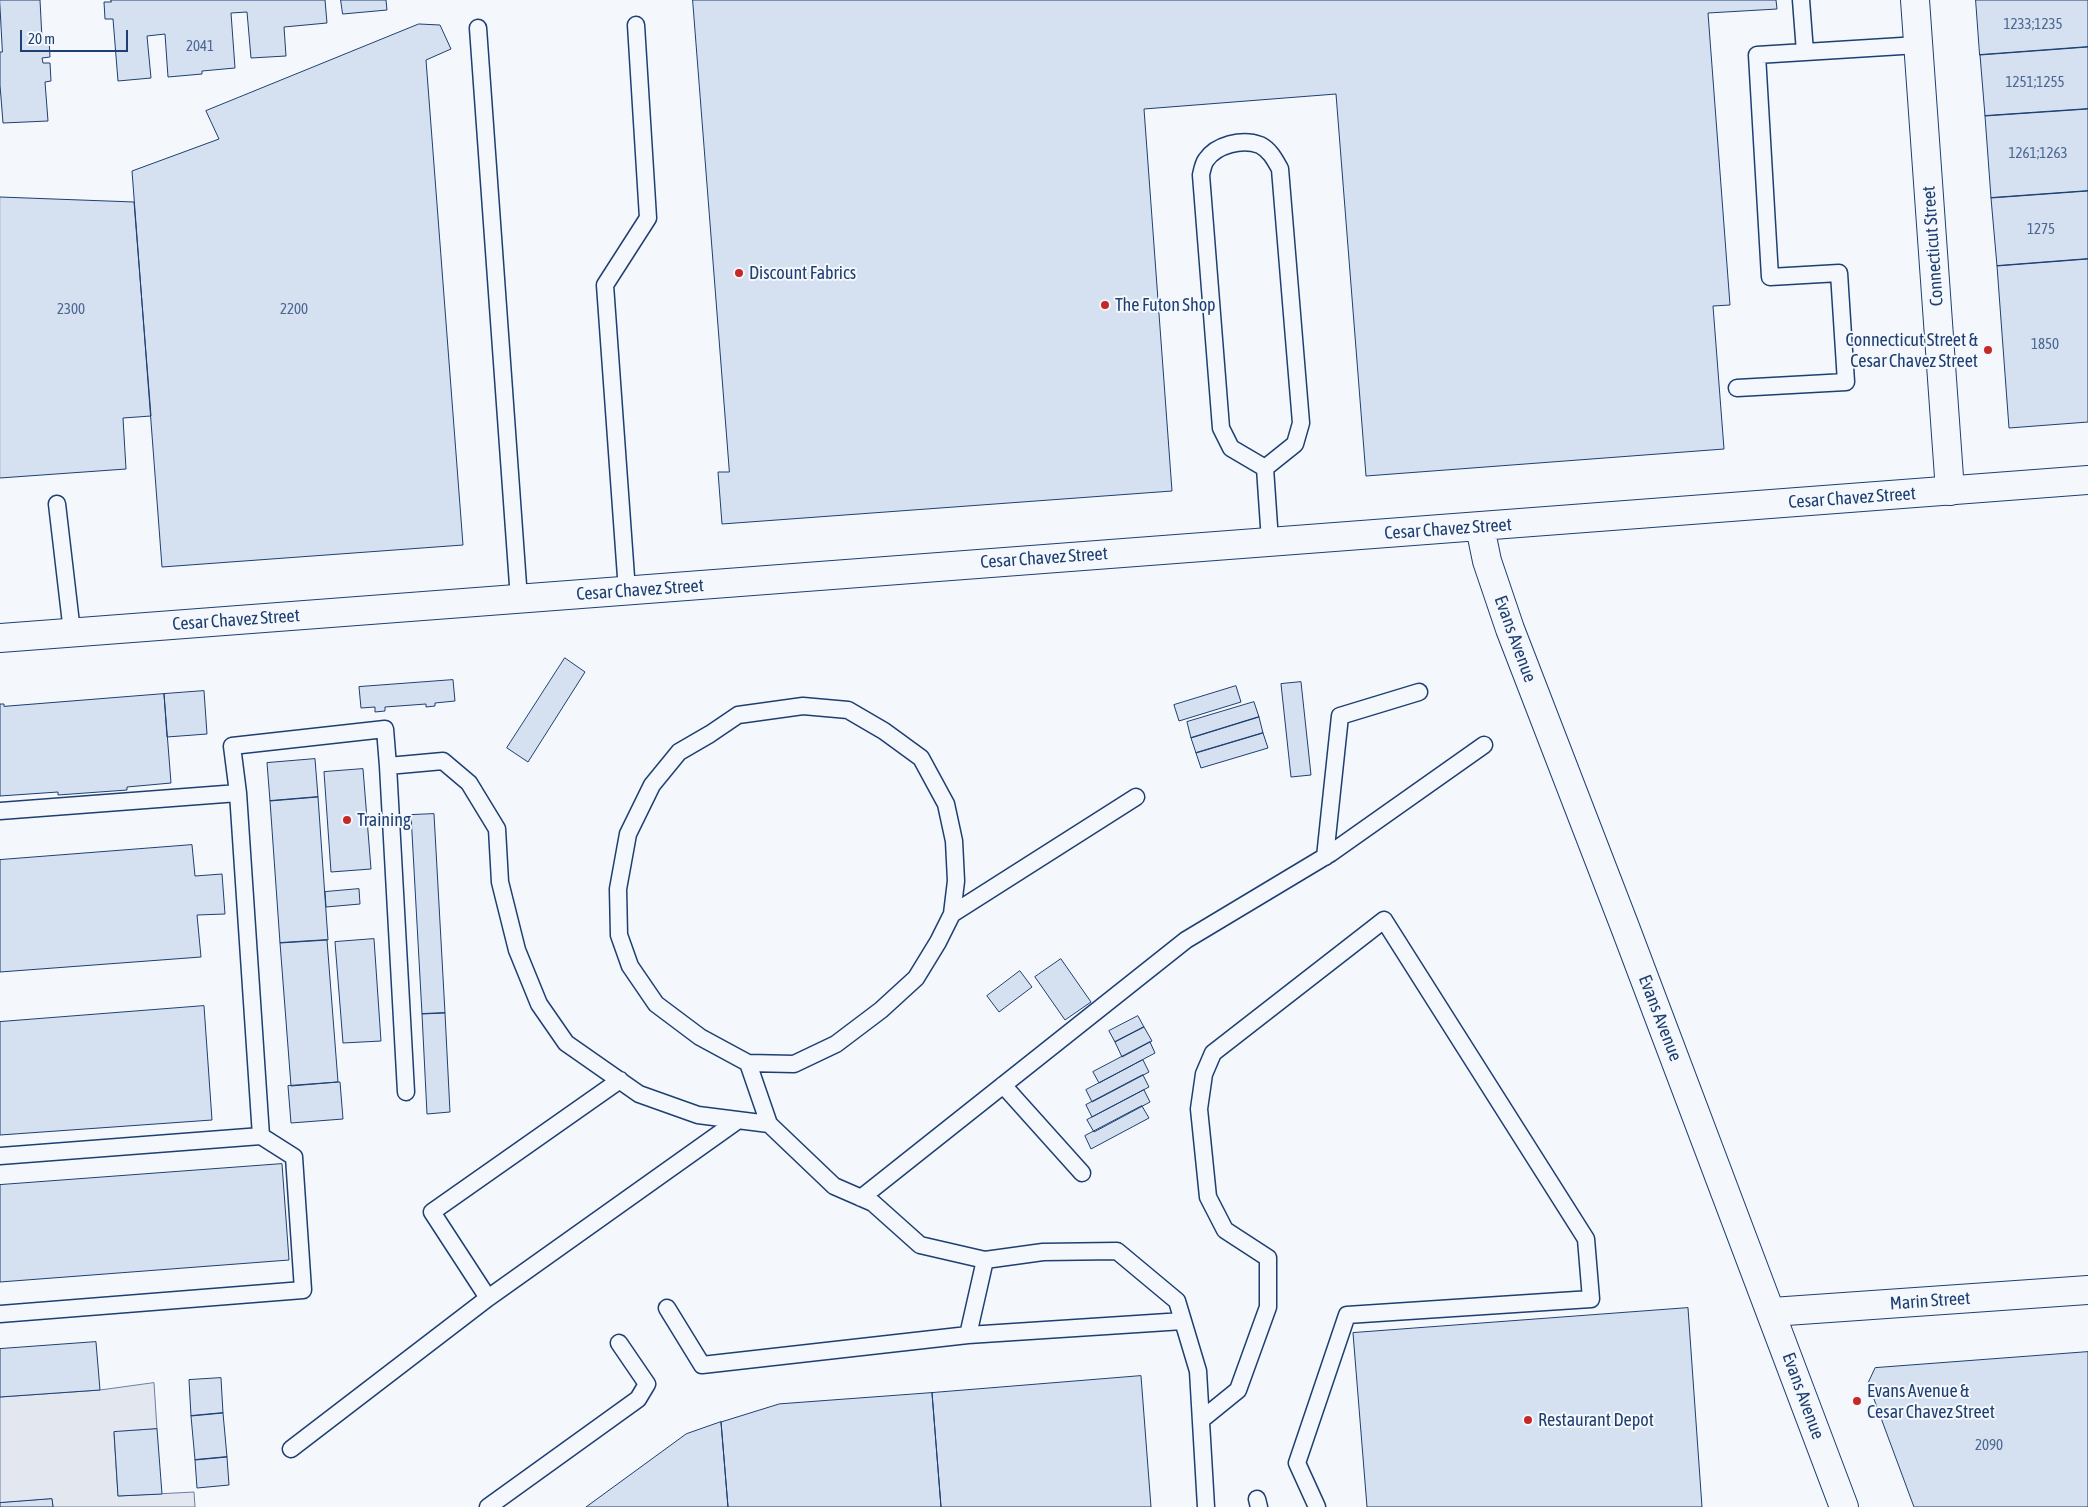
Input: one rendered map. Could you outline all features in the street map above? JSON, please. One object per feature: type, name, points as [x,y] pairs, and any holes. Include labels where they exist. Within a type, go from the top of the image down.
[{"type":"main road","name":"Connecticut Street","points":[[1915,0],[1950,491]]},
{"type":"main road","name":"Cesar Chavez Street","points":[[0,638],[2088,480]]},
{"type":"main road","name":"Evans Avenue","points":[[1480,527],[1487,561],[1510,629],[1772,1312],[1844,1507]]},
{"type":"main road","name":"Marin Street","points":[[1772,1312],[2088,1290]]},
{"type":"lane","points":[[1801,0],[1805,52]]},
{"type":"lane","points":[[627,591],[605,285],[648,218],[636,25]]},
{"type":"lane","points":[[478,28],[519,598]]},
{"type":"lane","points":[[1737,388],[1846,382],[1839,273],[1770,277],[1757,55],[1918,45]]},
{"type":"lane","points":[[1238,143],[1259,145],[1273,156],[1280,169],[1301,424],[1296,444],[1265,468],[1231,448],[1222,428],[1221,418],[1201,175],[1205,161],[1217,149],[1238,143]]},
{"type":"lane","points":[[1265,468],[1270,541]]},
{"type":"lane","points":[[57,504],[72,632]]},
{"type":"lane","points":[[1325,857],[1340,716],[1419,692]]},
{"type":"lane","points":[[804,706],[848,710],[884,731],[921,758],[946,804],[954,841],[956,881],[952,914],[938,942],[916,978],[881,1010],[836,1044],[794,1064],[748,1063],[700,1036],[656,1004],[630,966],[619,935],[618,889],[628,834],[652,786],[679,752],[738,716],[804,706]]},
{"type":"lane","points":[[261,1136],[238,793],[232,746],[385,729],[406,1092]]},
{"type":"lane","points":[[861,1198],[1186,940],[1325,857],[1484,745]]},
{"type":"lane","points":[[388,766],[442,760],[469,783],[497,829],[500,882],[517,950],[539,1004],[566,1043],[639,1094],[698,1116],[769,1124]]},
{"type":"lane","points":[[0,811],[238,793]]},
{"type":"lane","points":[[952,914],[1136,797]]},
{"type":"lane","points":[[1201,1420],[1238,1390],[1268,1306],[1268,1258],[1225,1230],[1208,1197],[1199,1109],[1204,1074],[1212,1052],[1384,920],[1586,1240],[1591,1299],[1347,1315],[1297,1463],[1317,1507]]},
{"type":"lane","points":[[748,1063],[769,1124],[834,1186],[873,1203],[920,1245],[985,1260],[1043,1252],[1117,1251],[1177,1301],[1198,1371],[1206,1507]]},
{"type":"lane","points":[[488,1298],[432,1212],[620,1080]]},
{"type":"lane","points":[[1003,1085],[1082,1173]]},
{"type":"lane","points":[[291,1449],[488,1298],[738,1121]]},
{"type":"lane","points":[[0,1156],[261,1136],[294,1157],[302,1290],[0,1314]]},
{"type":"lane","points":[[968,1335],[985,1260]]},
{"type":"lane","points":[[667,1308],[702,1365],[968,1335],[1183,1321]]},
{"type":"lane","points":[[488,1507],[638,1399],[646,1384],[619,1343]]},
{"type":"shaded area","points":[[154,1383],[157,1429],[114,1433],[118,1496],[194,1492],[195,1507],[53,1507],[52,1499],[0,1503],[0,1397],[100,1390]]},
{"type":"building","points":[[0,0],[40,0],[42,39],[49,39],[50,57],[42,58],[43,63],[50,63],[51,81],[45,82],[48,121],[3,123],[0,85],[0,52],[2,52]]},
{"type":"building","points":[[111,0],[325,0],[327,23],[284,27],[286,56],[251,58],[247,12],[231,13],[235,68],[202,71],[202,74],[168,77],[165,34],[147,36],[151,78],[118,81],[113,19],[105,19],[104,2],[111,2]]},
{"type":"building","points":[[341,0],[386,0],[387,10],[343,14]]},
{"type":"building","points":[[693,0],[1776,0],[1777,9],[1708,13],[1730,305],[1713,306],[1724,449],[1366,476],[1336,94],[1144,109],[1172,491],[722,524],[718,472],[729,472]]},
{"type":"building","points":[[1976,0],[2088,0],[2088,47],[1980,55]]},
{"type":"building","points":[[419,24],[440,25],[451,49],[426,60],[463,545],[162,567],[132,171],[219,139],[206,111]]},
{"type":"building","points":[[2088,47],[2088,109],[1985,116],[1980,55]]},
{"type":"building","points":[[2088,109],[2088,191],[1991,198],[1985,116]]},
{"type":"building","points":[[2088,191],[2088,259],[1997,266],[1991,198]]},
{"type":"building","points":[[0,197],[134,202],[151,416],[123,418],[126,469],[0,478]]},
{"type":"building","points":[[2088,259],[2088,422],[2009,428],[1997,266]]},
{"type":"building","points":[[565,658],[585,672],[528,762],[507,748]]},
{"type":"building","points":[[453,680],[455,701],[435,703],[435,706],[426,707],[426,704],[385,707],[385,711],[375,712],[375,707],[361,708],[359,687]]},
{"type":"building","points":[[1301,682],[1311,775],[1291,777],[1281,684]]},
{"type":"building","points":[[1236,686],[1241,702],[1179,721],[1174,705]]},
{"type":"building","points":[[204,691],[207,734],[167,737],[164,694]]},
{"type":"building","points":[[164,694],[171,783],[127,787],[127,790],[58,795],[58,792],[0,796],[0,704],[4,704],[4,706]]},
{"type":"building","points":[[1254,702],[1259,717],[1191,738],[1187,722]]},
{"type":"building","points":[[1259,717],[1263,733],[1196,753],[1191,738]]},
{"type":"building","points":[[1263,733],[1268,748],[1201,768],[1196,753]]},
{"type":"building","points":[[315,759],[318,797],[270,801],[267,763]]},
{"type":"building","name":"Training","points":[[363,769],[371,869],[331,872],[324,772]]},
{"type":"building","points":[[318,797],[328,940],[280,943],[270,801]]},
{"type":"building","points":[[434,814],[445,1013],[422,1014],[411,815]]},
{"type":"building","points":[[192,845],[195,876],[222,874],[225,914],[197,915],[201,957],[0,972],[0,860]]},
{"type":"building","points":[[359,889],[360,904],[326,907],[325,892]]},
{"type":"building","points":[[374,939],[381,1041],[343,1043],[335,942]]},
{"type":"building","points":[[327,940],[338,1082],[291,1086],[280,943]]},
{"type":"building","points":[[1061,959],[1091,1002],[1065,1020],[1035,977]]},
{"type":"building","points":[[1020,971],[1032,987],[999,1012],[987,996]]},
{"type":"building","points":[[204,1006],[212,1120],[0,1135],[0,1022]]},
{"type":"building","points":[[445,1013],[450,1112],[427,1114],[422,1014]]},
{"type":"building","points":[[1138,1016],[1144,1027],[1115,1042],[1109,1031]]},
{"type":"building","points":[[1144,1027],[1152,1041],[1122,1057],[1115,1042]]},
{"type":"building","points":[[1150,1042],[1155,1053],[1099,1083],[1093,1072]]},
{"type":"building","points":[[1143,1060],[1149,1072],[1092,1102],[1086,1090]]},
{"type":"building","points":[[1143,1075],[1149,1087],[1092,1117],[1086,1105]]},
{"type":"building","points":[[340,1082],[343,1119],[291,1123],[288,1086]]},
{"type":"building","points":[[1144,1090],[1150,1102],[1094,1132],[1087,1120]]},
{"type":"building","points":[[1142,1106],[1149,1118],[1091,1149],[1085,1136]]},
{"type":"building","points":[[282,1164],[289,1260],[0,1282],[0,1185]]},
{"type":"building","name":"Restaurant Depot","points":[[1688,1308],[1702,1507],[1367,1507],[1353,1333]]},
{"type":"building","points":[[96,1342],[100,1390],[0,1397],[0,1349]]},
{"type":"building","points":[[2088,1352],[2088,1507],[1914,1507],[1868,1383],[1875,1368]]},
{"type":"building","points":[[1141,1376],[1151,1507],[941,1507],[932,1393]]},
{"type":"building","points":[[221,1378],[223,1413],[191,1416],[189,1380]]},
{"type":"building","points":[[932,1393],[941,1507],[728,1507],[721,1422],[779,1404]]},
{"type":"building","points":[[223,1413],[227,1457],[195,1460],[191,1416]]},
{"type":"building","points":[[721,1422],[728,1507],[586,1507],[686,1434]]},
{"type":"building","points":[[157,1429],[162,1494],[118,1496],[114,1432]]},
{"type":"building","points":[[227,1457],[229,1485],[197,1488],[195,1460]]},
{"type":"building","points":[[52,1499],[53,1507],[0,1507],[0,1503]]},
{"type":"place","name":"Discount Fabrics","points":[[739,273]]},
{"type":"place","name":"The Futon Shop","points":[[1105,305]]},
{"type":"place","name":"Connecticut Street & Cesar Chavez Street","points":[[1988,350]]},
{"type":"place","name":"Training","points":[[347,820]]},
{"type":"place","name":"Evans Avenue & Cesar Chavez Street","points":[[1857,1401]]},
{"type":"place","name":"Restaurant Depot","points":[[1528,1420]]}]
